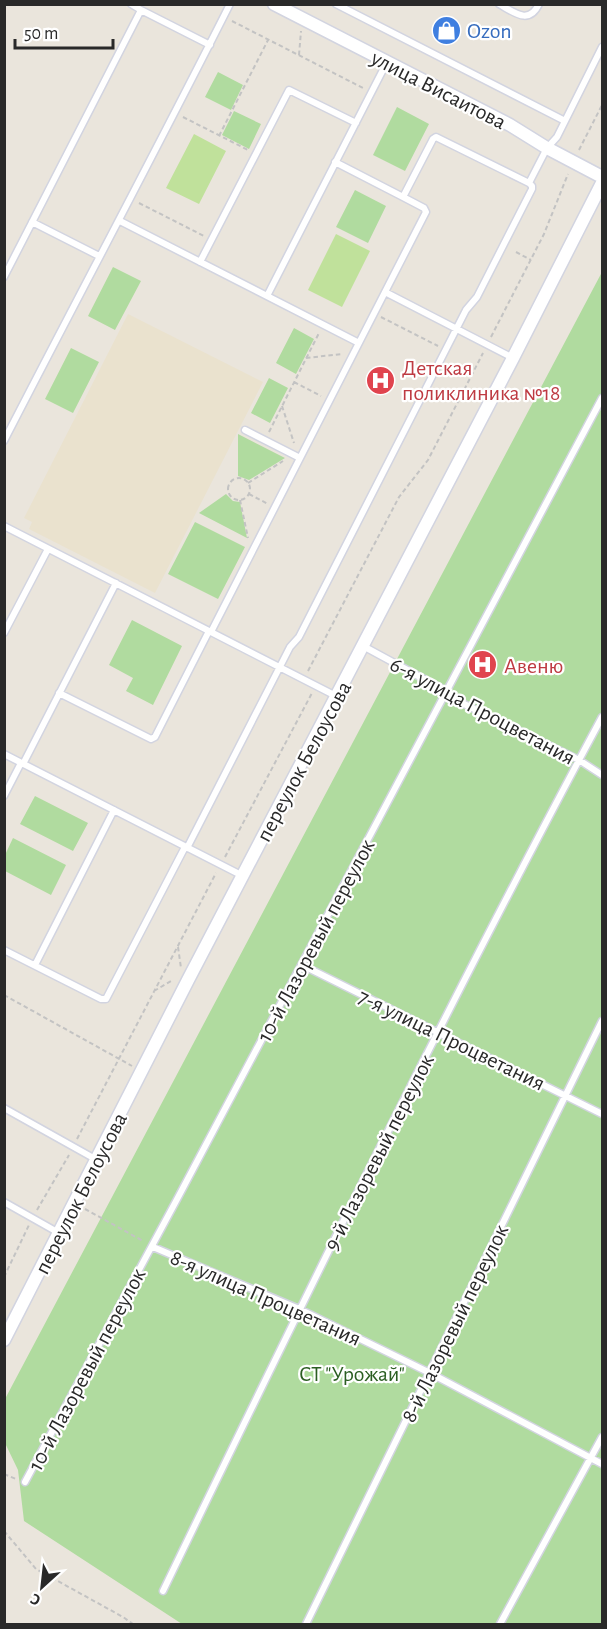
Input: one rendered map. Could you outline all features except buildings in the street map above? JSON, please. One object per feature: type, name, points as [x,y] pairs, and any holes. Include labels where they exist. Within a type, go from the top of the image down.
[{"type":"street","name":"улица Висаитова","points":[[275,5],[510,125],[547,148],[603,177]]},
{"type":"street","name":"переулок Белоусова","points":[[4,1340],[603,183]]},
{"type":"lane","points":[[131,4],[210,45]]},
{"type":"lane","points":[[4,441],[231,4]]},
{"type":"lane","points":[[336,4],[565,121]]},
{"type":"lane","points":[[499,4],[519,15],[526,16],[535,13],[540,4]]},
{"type":"lane","points":[[4,277],[141,10]]},
{"type":"lane","points":[[529,183],[547,148],[557,137],[603,47]]},
{"type":"lane","points":[[267,296],[387,62]]},
{"type":"lane","points":[[200,262],[289,90],[356,123]]},
{"type":"lane","points":[[4,950],[101,999],[109,997],[290,647],[299,637],[456,329],[466,310],[477,297],[532,189],[529,183],[436,137],[403,197]]},
{"type":"lane","points":[[59,693],[152,739],[257,543],[297,457],[330,400],[426,212],[424,208],[335,162]]},
{"type":"lane","points":[[120,221],[359,343]]},
{"type":"lane","points":[[32,222],[99,256]]},
{"type":"lane","points":[[385,292],[513,358]]},
{"type":"lane","name":"10-й Лазоревый переулок","points":[[25,1482],[153,1247],[603,398]]},
{"type":"lane","points":[[245,430],[297,457]]},
{"type":"lane","points":[[4,526],[337,696]]},
{"type":"lane","points":[[4,633],[48,549]]},
{"type":"lane","points":[[4,796],[116,583]]},
{"type":"lane","name":"6-я улица Процветания","points":[[363,646],[446,691],[462,703],[579,760],[603,775]]},
{"type":"lane","name":"9-й Лазоревый переулок","points":[[164,1591],[299,1309],[439,1032],[603,717]]},
{"type":"lane","points":[[4,754],[243,876]]},
{"type":"lane","points":[[35,965],[114,810]]},
{"type":"lane","name":"7-я улица Процветания","points":[[302,965],[603,1114]]},
{"type":"lane","name":"8-й Лазоревый переулок","points":[[306,1624],[603,1021]]},
{"type":"lane","points":[[4,1108],[97,1160]]},
{"type":"lane","points":[[4,1202],[59,1234]]},
{"type":"lane","name":"8-я улица Процветания","points":[[153,1247],[299,1309],[430,1373],[603,1464]]},
{"type":"lane","points":[[500,1624],[603,1437]]},
{"type":"path","points":[[224,17],[371,92]]},
{"type":"path","points":[[298,55],[301,26],[304,20]]},
{"type":"path","points":[[219,136],[268,40]]},
{"type":"path","points":[[304,678],[399,496],[428,460],[544,234],[573,162],[603,105]]},
{"type":"path","points":[[175,113],[255,154]]},
{"type":"path","points":[[598,115],[603,117]]},
{"type":"path","points":[[131,199],[212,240]]},
{"type":"path","points":[[516,252],[531,260]]},
{"type":"path","points":[[374,313],[446,350]]},
{"type":"path","points":[[265,440],[324,325]]},
{"type":"path","points":[[306,358],[354,352]]},
{"type":"path","points":[[294,382],[330,400]]},
{"type":"path","points":[[248,483],[297,457],[282,406]]},
{"type":"path","points":[[240,477],[248,483],[249,494],[240,500],[233,499],[227,488],[228,484],[240,477]]},
{"type":"path","points":[[249,494],[275,507]]},
{"type":"path","points":[[240,500],[248,538],[257,543]]},
{"type":"path","points":[[4,1277],[33,1218],[73,1147],[316,685]]},
{"type":"path","points":[[154,991],[182,975],[178,947]]},
{"type":"path","points":[[4,995],[142,1071]]},
{"type":"path","points":[[75,1203],[153,1247]]},
{"type":"path","points":[[4,1474],[25,1482]]},
{"type":"path","points":[[4,1532],[36,1569],[133,1624]]},
{"type":"shaded area","points":[[128,314],[263,382],[155,593],[29,529],[32,522],[24,518]]},
{"type":"green space","points":[[218,72],[243,85],[231,110],[205,97]]},
{"type":"green space","points":[[397,107],[429,124],[405,171],[373,155]]},
{"type":"green space","points":[[234,111],[261,124],[249,149],[222,135]]},
{"type":"green space","points":[[194,134],[226,151],[199,204],[166,188]]},
{"type":"green space","points":[[355,190],[386,206],[368,243],[336,227]]},
{"type":"green space","points":[[336,234],[370,251],[342,307],[308,290]]},
{"type":"green space","points":[[113,267],[141,281],[115,330],[88,316]]},
{"type":"green space","name":"СТ \"Урожай\"","points":[[602,272],[602,1624],[182,1624],[24,1521],[18,1470],[5,1443],[5,1399]]},
{"type":"green space","points":[[294,328],[314,339],[296,374],[276,363]]},
{"type":"green space","points":[[71,348],[99,362],[73,413],[45,399]]},
{"type":"green space","points":[[269,378],[288,388],[270,423],[251,413]]},
{"type":"green space","points":[[238,434],[285,458],[249,480],[238,476]]},
{"type":"green space","points":[[226,494],[233,501],[240,502],[247,538],[199,513]]},
{"type":"green space","points":[[195,522],[245,547],[218,599],[168,574]]},
{"type":"green space","points":[[132,620],[182,646],[153,705],[126,691],[133,678],[109,665]]},
{"type":"green space","points":[[35,796],[88,823],[73,851],[20,824]]},
{"type":"green space","points":[[13,838],[66,865],[51,895],[5,871],[5,855]]},
{"type":"place","name":"Ozon","points":[[446,30]]},
{"type":"place","name":"Детская поликлиника №18","points":[[381,380]]},
{"type":"place","name":"Авеню","points":[[483,665]]}]
